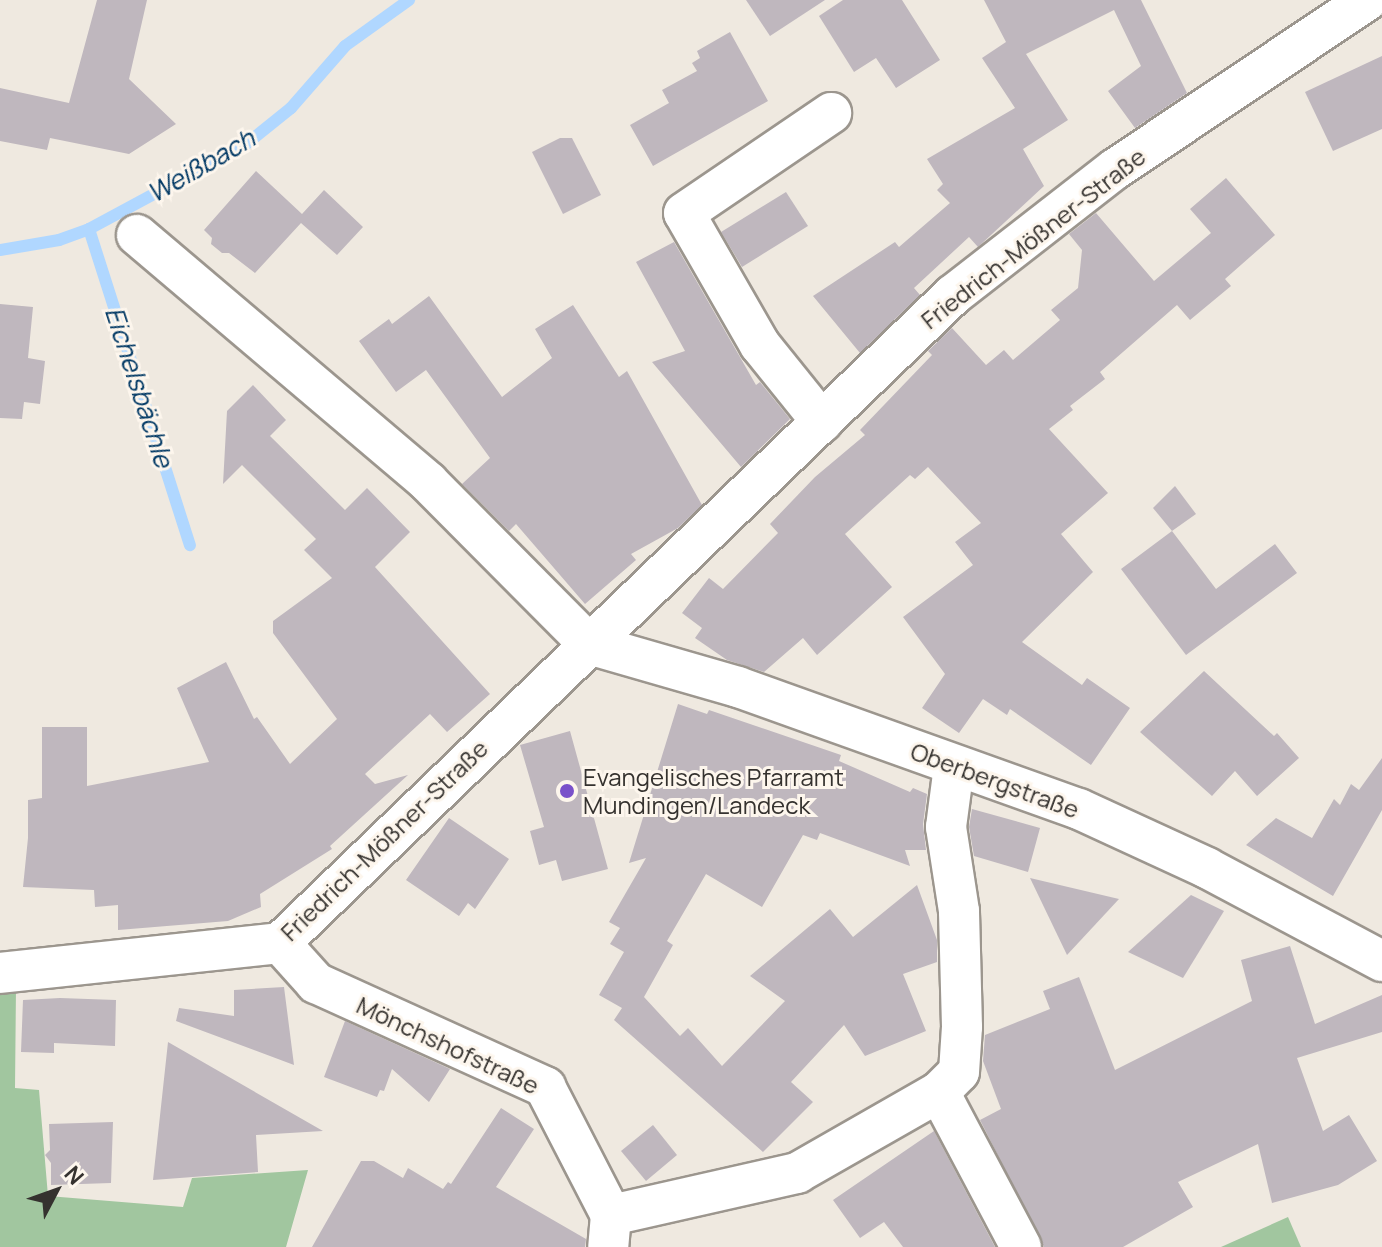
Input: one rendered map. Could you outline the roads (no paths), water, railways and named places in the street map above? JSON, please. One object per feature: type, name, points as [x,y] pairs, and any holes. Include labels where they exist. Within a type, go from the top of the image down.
[{"type":"street","name":"Friedrich-Mößner-Straße","points":[[0,973],[280,943],[953,295],[1115,169],[1367,0]]},
{"type":"street","points":[[822,422],[760,345],[684,213],[831,113]]},
{"type":"street","points":[[137,235],[428,482],[589,644]]},
{"type":"street","name":"Oberbergstraße","points":[[589,644],[738,687],[1079,809],[1207,868],[1382,961]]},
{"type":"street","name":"Mönchshofstraße","points":[[280,943],[316,983],[545,1087],[610,1231],[797,1173],[939,1092],[959,1072],[962,1027],[959,911],[946,827],[954,766]]},
{"type":"street","points":[[939,1092],[1021,1247]]},
{"type":"waterway","name":"Weißbach","points":[[0,250],[59,240],[89,229],[245,145],[291,108],[345,46],[409,0]]},
{"type":"waterway","name":"Eichelsbächle","points":[[89,229],[190,545]]},
{"type":"place","name":"Evangelisches Pfarramt Mundingen/Landeck","points":[[567,791]]}]
